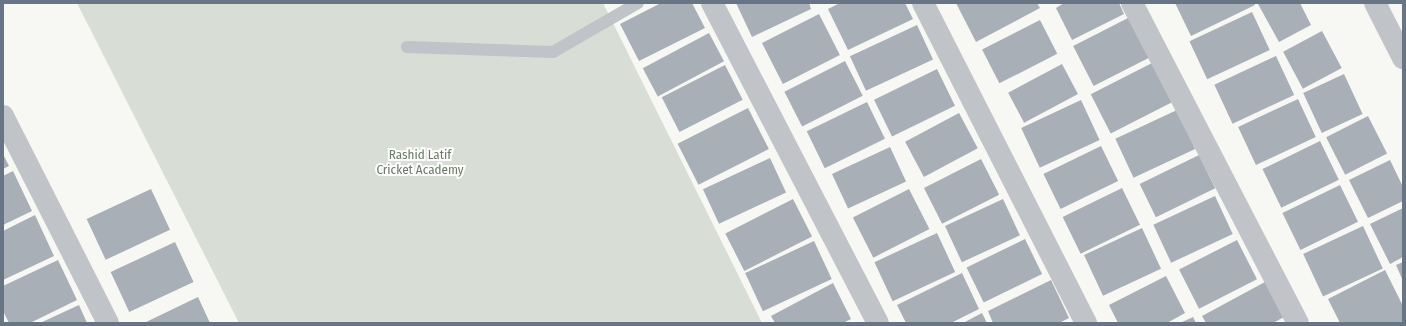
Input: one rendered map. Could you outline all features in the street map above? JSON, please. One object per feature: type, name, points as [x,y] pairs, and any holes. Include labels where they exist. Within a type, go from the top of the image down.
[{"type":"street","points":[[712,3],[878,323]]},
{"type":"street","points":[[923,3],[1086,323]]},
{"type":"street","points":[[1132,3],[1298,323]]},
{"type":"street","points":[[1375,3],[1403,58]]},
{"type":"street","points":[[3,116],[108,323]]},
{"type":"lane","points":[[407,47],[553,52],[638,3]]},
{"type":"green space","name":"Rashid Latif Cricket Academy","points":[[77,3],[603,3],[762,323],[239,323]]},
{"type":"building","points":[[661,3],[692,3],[705,28],[639,61],[620,24]]},
{"type":"building","points":[[736,3],[809,3],[811,9],[752,37]]},
{"type":"building","points":[[840,3],[905,3],[913,19],[848,50],[828,9]]},
{"type":"building","points":[[956,3],[1037,3],[1040,8],[976,42]]},
{"type":"building","points":[[1064,3],[1119,3],[1124,14],[1072,40],[1056,8]]},
{"type":"building","points":[[1175,3],[1254,3],[1255,5],[1191,36]]},
{"type":"building","points":[[1300,3],[1311,25],[1279,42],[1258,4]]},
{"type":"building","points":[[1252,12],[1270,50],[1207,79],[1189,41]]},
{"type":"building","points":[[819,14],[840,55],[783,84],[762,43]]},
{"type":"building","points":[[1132,16],[1152,56],[1094,86],[1073,46]]},
{"type":"building","points":[[1040,20],[1057,54],[999,83],[982,50]]},
{"type":"building","points":[[917,25],[933,59],[866,91],[850,56]]},
{"type":"building","points":[[1322,31],[1342,68],[1303,89],[1283,52]]},
{"type":"building","points":[[709,33],[724,61],[658,96],[643,68]]},
{"type":"building","points":[[1276,56],[1294,95],[1233,124],[1214,85]]},
{"type":"building","points":[[845,61],[863,96],[802,127],[784,92]]},
{"type":"building","points":[[1154,62],[1174,101],[1111,133],[1091,94]]},
{"type":"building","points":[[1062,64],[1078,94],[1024,123],[1008,93]]},
{"type":"building","points":[[725,65],[743,100],[679,132],[662,97]]},
{"type":"building","points":[[937,69],[955,106],[892,137],[874,100]]},
{"type":"building","points":[[1344,74],[1363,114],[1322,133],[1303,93]]},
{"type":"building","points":[[1298,99],[1316,137],[1256,165],[1238,127]]},
{"type":"building","points":[[1081,100],[1100,140],[1040,168],[1021,128]]},
{"type":"building","points":[[867,102],[885,139],[825,168],[807,131]]},
{"type":"building","points":[[748,108],[769,149],[698,185],[678,144]]},
{"type":"building","points":[[1177,110],[1195,149],[1134,178],[1115,139]]},
{"type":"building","points":[[959,113],[978,148],[924,177],[905,142]]},
{"type":"building","points":[[1368,116],[1387,153],[1345,175],[1326,137]]},
{"type":"building","points":[[1320,141],[1339,180],[1281,208],[1262,169]]},
{"type":"building","points":[[1101,146],[1118,181],[1061,209],[1043,174]]},
{"type":"building","points":[[890,147],[906,181],[848,208],[832,174]]},
{"type":"building","points":[[3,154],[9,166],[3,169]]},
{"type":"building","points":[[1199,155],[1215,188],[1156,217],[1140,184]]},
{"type":"building","points":[[770,158],[786,192],[719,224],[703,189]]},
{"type":"building","points":[[981,159],[999,195],[942,224],[924,188]]},
{"type":"building","points":[[1390,160],[1403,187],[1403,201],[1368,218],[1349,180]]},
{"type":"building","points":[[13,171],[32,211],[3,225],[3,176]]},
{"type":"building","points":[[1340,185],[1358,222],[1300,250],[1282,213]]},
{"type":"building","points":[[1122,188],[1140,225],[1081,254],[1063,217]]},
{"type":"building","points":[[151,189],[170,230],[106,260],[87,219]]},
{"type":"building","points":[[909,189],[929,229],[873,258],[853,218]]},
{"type":"building","points":[[1215,196],[1233,234],[1171,263],[1153,225]]},
{"type":"building","points":[[793,199],[812,236],[744,271],[725,234]]},
{"type":"building","points":[[1003,199],[1020,235],[962,262],[945,226]]},
{"type":"building","points":[[1403,208],[1403,257],[1390,264],[1370,224]]},
{"type":"building","points":[[35,215],[54,256],[3,280],[3,231]]},
{"type":"building","points":[[1363,226],[1383,269],[1323,296],[1303,254]]},
{"type":"building","points":[[1142,228],[1161,269],[1103,296],[1084,255]]},
{"type":"building","points":[[937,233],[955,272],[893,301],[874,262]]},
{"type":"building","points":[[1025,239],[1042,274],[984,303],[967,267]]},
{"type":"building","points":[[1237,240],[1257,279],[1199,309],[1179,270]]},
{"type":"building","points":[[814,241],[832,279],[763,311],[745,273]]},
{"type":"building","points":[[175,242],[194,282],[129,312],[111,272]]},
{"type":"building","points":[[58,260],[77,300],[30,323],[9,323],[3,311],[3,286]]},
{"type":"building","points":[[1403,262],[1403,281],[1396,265]]},
{"type":"building","points":[[1385,270],[1403,306],[1403,323],[1340,323],[1328,299]]},
{"type":"building","points":[[962,273],[979,309],[951,323],[906,323],[897,305]]},
{"type":"building","points":[[1166,276],[1185,313],[1167,323],[1118,323],[1109,305]]},
{"type":"building","points":[[1051,280],[1069,318],[1059,323],[993,323],[988,311]]},
{"type":"building","points":[[1265,282],[1284,317],[1273,323],[1206,323],[1202,316]]},
{"type":"building","points":[[833,283],[851,319],[843,323],[775,323],[771,316]]},
{"type":"building","points":[[198,297],[210,323],[144,323]]},
{"type":"building","points":[[79,305],[87,323],[40,323]]},
{"type":"building","points":[[982,313],[987,323],[963,323]]},
{"type":"building","points":[[1193,317],[1196,323],[1180,323]]}]
